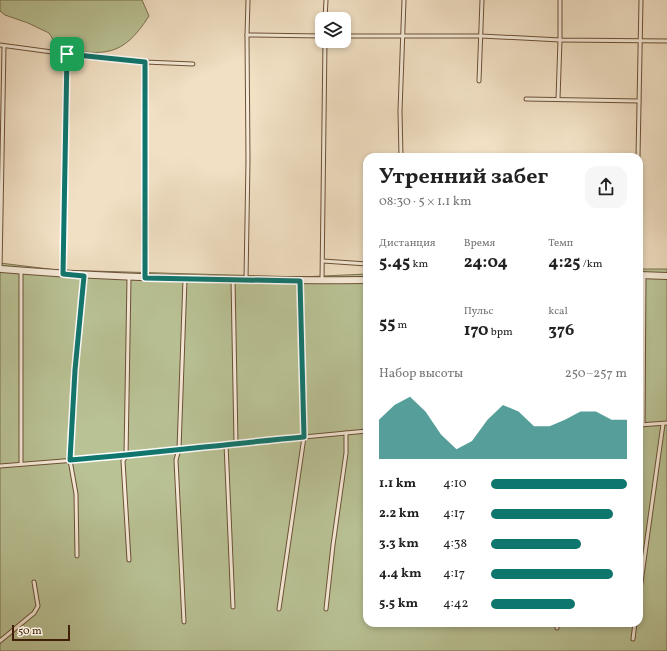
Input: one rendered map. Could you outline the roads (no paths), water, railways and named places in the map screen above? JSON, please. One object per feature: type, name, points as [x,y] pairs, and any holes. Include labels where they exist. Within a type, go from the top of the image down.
[{"type":"street","points":[[0,269],[129,278],[300,281],[363,280]]},
{"type":"street","points":[[643,275],[667,276]]},
{"type":"lane","points":[[246,280],[248,0]]},
{"type":"lane","points":[[325,12],[326,0]]},
{"type":"lane","points":[[401,153],[400,111],[404,0]]},
{"type":"lane","points":[[480,81],[482,0]]},
{"type":"lane","points":[[558,99],[560,0]]},
{"type":"lane","points":[[638,153],[641,0]]},
{"type":"lane","points":[[247,35],[315,36]]},
{"type":"lane","points":[[351,36],[481,36],[560,40],[667,41]]},
{"type":"lane","points":[[0,45],[145,62],[193,64]]},
{"type":"lane","points":[[0,269],[4,46]]},
{"type":"lane","points":[[322,280],[325,48]]},
{"type":"lane","points":[[63,274],[67,54]]},
{"type":"lane","points":[[145,62],[145,278]]},
{"type":"lane","points":[[526,99],[639,101]]},
{"type":"lane","points":[[323,261],[363,264]]},
{"type":"lane","points":[[21,271],[21,464]]},
{"type":"lane","points":[[77,556],[76,494],[70,460],[75,370],[84,276]]},
{"type":"lane","points":[[129,278],[126,456],[123,461],[129,560]]},
{"type":"lane","points":[[184,622],[176,460],[179,449],[185,279]]},
{"type":"lane","points":[[233,279],[236,443]]},
{"type":"lane","points":[[279,609],[304,437],[300,281]]},
{"type":"lane","points":[[643,425],[665,424],[643,570]]},
{"type":"lane","points":[[0,466],[126,456],[179,449],[363,431]]},
{"type":"lane","points":[[326,609],[346,452],[346,433]]},
{"type":"lane","points":[[226,444],[233,607]]},
{"type":"lane","points":[[0,641],[34,613],[37,608],[34,582]]},
{"type":"lane","points":[[633,639],[634,627]]}]
